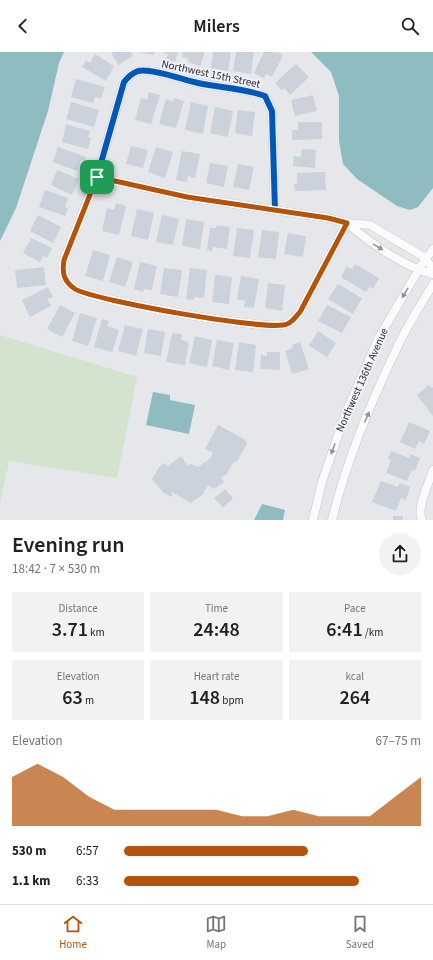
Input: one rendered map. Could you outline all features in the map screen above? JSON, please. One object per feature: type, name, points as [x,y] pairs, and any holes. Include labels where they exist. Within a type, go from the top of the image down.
[{"type":"street","name":"Northwest 15th Street","points":[[97,177],[119,95],[124,82],[130,75],[138,71],[148,71],[199,83],[251,91],[265,96],[272,110],[275,210]]},
{"type":"street","points":[[347,223],[300,312],[294,320],[287,325],[270,326],[166,311],[93,295],[75,289],[66,280],[62,271],[64,260],[97,177],[187,197],[328,218],[347,223],[370,225],[426,259],[433,269]]},
{"type":"street","points":[[347,223],[363,237],[418,270],[433,274]]},
{"type":"street","name":"Northwest 136th Avenue","points":[[313,520],[322,482],[346,412],[378,339],[418,270],[433,249]]},
{"type":"street","name":"Northwest 136th Avenue","points":[[332,520],[340,486],[368,413],[396,349],[433,284]]},
{"type":"street","points":[[422,520],[420,518],[420,508],[433,470]]},
{"type":"green space","points":[[0,335],[137,377],[117,478],[9,461],[0,505]]},
{"type":"water","points":[[0,52],[64,52],[59,63],[48,111],[16,208],[0,241]]},
{"type":"water","points":[[311,52],[433,52],[433,188],[418,207],[410,210],[397,206],[357,179],[343,164],[339,141],[339,96],[331,72]]},
{"type":"water","points":[[153,392],[170,395],[170,400],[195,405],[189,434],[146,425]]},
{"type":"water","points":[[262,504],[285,510],[283,520],[254,520]]},
{"type":"building","points":[[111,52],[131,52],[133,56],[118,65]]},
{"type":"building","points":[[139,52],[154,52],[154,55]]},
{"type":"building","points":[[161,52],[178,52],[175,62],[166,59],[168,54]]},
{"type":"building","points":[[183,52],[205,52],[200,66],[188,62],[189,59],[182,57]]},
{"type":"building","points":[[213,52],[231,52],[228,71],[211,68]]},
{"type":"building","points":[[236,52],[254,52],[251,74],[233,71]]},
{"type":"building","points":[[264,52],[277,52],[283,55],[272,77],[266,74],[264,78],[254,73]]},
{"type":"building","points":[[95,54],[114,66],[106,81],[82,67],[86,60],[90,63]]},
{"type":"building","points":[[296,64],[309,77],[290,95],[284,88],[282,90],[275,83]]},
{"type":"building","points":[[76,79],[105,87],[101,99],[95,97],[93,103],[71,97]]},
{"type":"building","points":[[149,92],[160,95],[151,124],[135,120],[141,98],[147,100]]},
{"type":"building","points":[[313,95],[317,111],[295,116],[291,100]]},
{"type":"building","points":[[174,98],[184,101],[176,128],[159,124],[166,99],[173,102]]},
{"type":"building","points":[[71,102],[99,110],[94,127],[66,119]]},
{"type":"building","points":[[191,102],[208,106],[203,134],[185,130]]},
{"type":"building","points":[[215,107],[233,111],[228,137],[210,133]]},
{"type":"building","points":[[238,110],[255,112],[252,136],[235,133]]},
{"type":"building","points":[[298,122],[322,122],[322,139],[292,140],[292,130],[298,130]]},
{"type":"building","points":[[66,124],[90,131],[88,137],[91,138],[88,149],[62,142]]},
{"type":"building","points":[[131,146],[148,150],[143,168],[126,164]]},
{"type":"building","points":[[58,147],[86,157],[84,161],[81,160],[77,171],[53,162]]},
{"type":"building","points":[[156,147],[173,152],[165,178],[148,172]]},
{"type":"building","points":[[302,149],[316,150],[315,168],[293,166],[294,156],[301,157]]},
{"type":"building","points":[[182,151],[200,154],[195,178],[188,176],[187,182],[176,180]]},
{"type":"building","points":[[210,163],[228,166],[224,187],[206,183]]},
{"type":"building","points":[[238,164],[254,167],[249,190],[233,187]]},
{"type":"building","points":[[57,170],[79,179],[72,195],[51,185]]},
{"type":"building","points":[[325,172],[326,190],[295,191],[294,184],[297,184],[297,173]]},
{"type":"building","points":[[45,190],[68,198],[65,207],[68,208],[65,216],[39,207]]},
{"type":"building","points":[[116,203],[126,206],[119,235],[102,231],[107,208],[114,210]]},
{"type":"building","points":[[137,209],[154,213],[148,240],[131,236]]},
{"type":"building","points":[[38,215],[61,227],[53,243],[30,231]]},
{"type":"building","points":[[162,215],[179,219],[173,245],[156,242]]},
{"type":"building","points":[[186,219],[204,222],[200,249],[182,246]]},
{"type":"building","points":[[217,225],[230,227],[227,249],[213,247],[212,251],[207,250],[210,228],[216,228]]},
{"type":"building","points":[[237,228],[254,230],[250,258],[233,256]]},
{"type":"building","points":[[262,230],[279,232],[276,259],[258,257]]},
{"type":"building","points":[[288,233],[306,236],[303,257],[284,254]]},
{"type":"building","points":[[31,238],[52,248],[47,258],[43,256],[40,262],[23,253]]},
{"type":"building","points":[[93,250],[110,255],[103,281],[85,276]]},
{"type":"building","points":[[117,257],[133,262],[125,287],[109,282]]},
{"type":"building","points":[[140,262],[157,266],[152,290],[144,289],[143,292],[134,289]]},
{"type":"building","points":[[355,264],[379,278],[373,289],[369,287],[366,292],[341,277],[347,266],[352,269]]},
{"type":"building","points":[[44,267],[46,285],[17,288],[15,270]]},
{"type":"building","points":[[164,268],[182,270],[178,297],[160,294]]},
{"type":"building","points":[[190,268],[207,270],[204,298],[194,297],[194,300],[186,299]]},
{"type":"building","points":[[215,275],[232,277],[229,304],[212,302]]},
{"type":"building","points":[[241,276],[259,279],[254,308],[244,307],[245,301],[237,299]]},
{"type":"building","points":[[268,283],[285,285],[282,311],[265,308]]},
{"type":"building","points":[[338,284],[362,298],[353,314],[328,299]]},
{"type":"building","points":[[48,287],[53,297],[47,299],[51,306],[30,317],[22,300]]},
{"type":"building","points":[[60,305],[75,313],[62,337],[47,329]]},
{"type":"building","points":[[327,305],[351,317],[342,333],[318,321]]},
{"type":"building","points":[[80,313],[97,318],[88,346],[72,341]]},
{"type":"building","points":[[102,319],[109,321],[107,326],[119,330],[112,352],[94,347]]},
{"type":"building","points":[[125,325],[143,329],[136,356],[118,351]]},
{"type":"building","points":[[148,329],[165,332],[161,356],[144,353]]},
{"type":"building","points":[[318,331],[336,343],[327,357],[309,346]]},
{"type":"building","points":[[172,333],[182,334],[181,340],[189,342],[185,365],[166,362]]},
{"type":"building","points":[[195,336],[212,340],[207,367],[189,363]]},
{"type":"building","points":[[217,340],[234,343],[229,370],[212,366]]},
{"type":"building","points":[[239,342],[256,345],[253,372],[235,370]]},
{"type":"building","points":[[300,342],[309,369],[292,374],[285,351],[293,348],[292,345]]},
{"type":"building","points":[[267,352],[280,352],[280,370],[260,369],[261,355],[267,356]]},
{"type":"building","points":[[429,385],[432,388],[433,387],[433,416],[417,395]]},
{"type":"building","points":[[409,422],[430,431],[424,444],[419,441],[415,449],[400,442]]},
{"type":"building","points":[[218,425],[244,439],[247,443],[238,460],[232,464],[227,474],[221,478],[224,482],[214,489],[208,485],[203,494],[191,503],[170,491],[173,495],[170,497],[163,492],[152,479],[158,469],[163,463],[168,466],[181,456],[188,466],[191,464],[198,467],[211,458],[213,453],[205,449]]},
{"type":"building","points":[[391,451],[409,458],[410,454],[420,458],[415,471],[412,470],[407,481],[386,473],[391,460],[388,459]]},
{"type":"building","points":[[381,481],[398,487],[400,483],[410,487],[406,500],[401,498],[396,511],[372,502]]},
{"type":"building","points":[[225,489],[233,498],[223,508],[214,498]]},
{"type":"building","points":[[393,516],[403,516],[403,520],[393,520]]},
{"type":"cycle path","points":[[275,210],[272,111],[265,96],[248,91],[198,83],[151,71],[138,71],[130,75],[124,82],[97,177],[64,260],[64,276],[71,286],[88,294],[145,307],[181,314],[249,323],[274,325],[287,324],[300,312],[347,223]]},
{"type":"route","points":[[97,177],[187,197],[328,218],[347,223],[300,312],[294,320],[287,325],[270,326],[181,314],[93,295],[75,289],[66,280],[62,271],[64,260],[97,177]]}]
